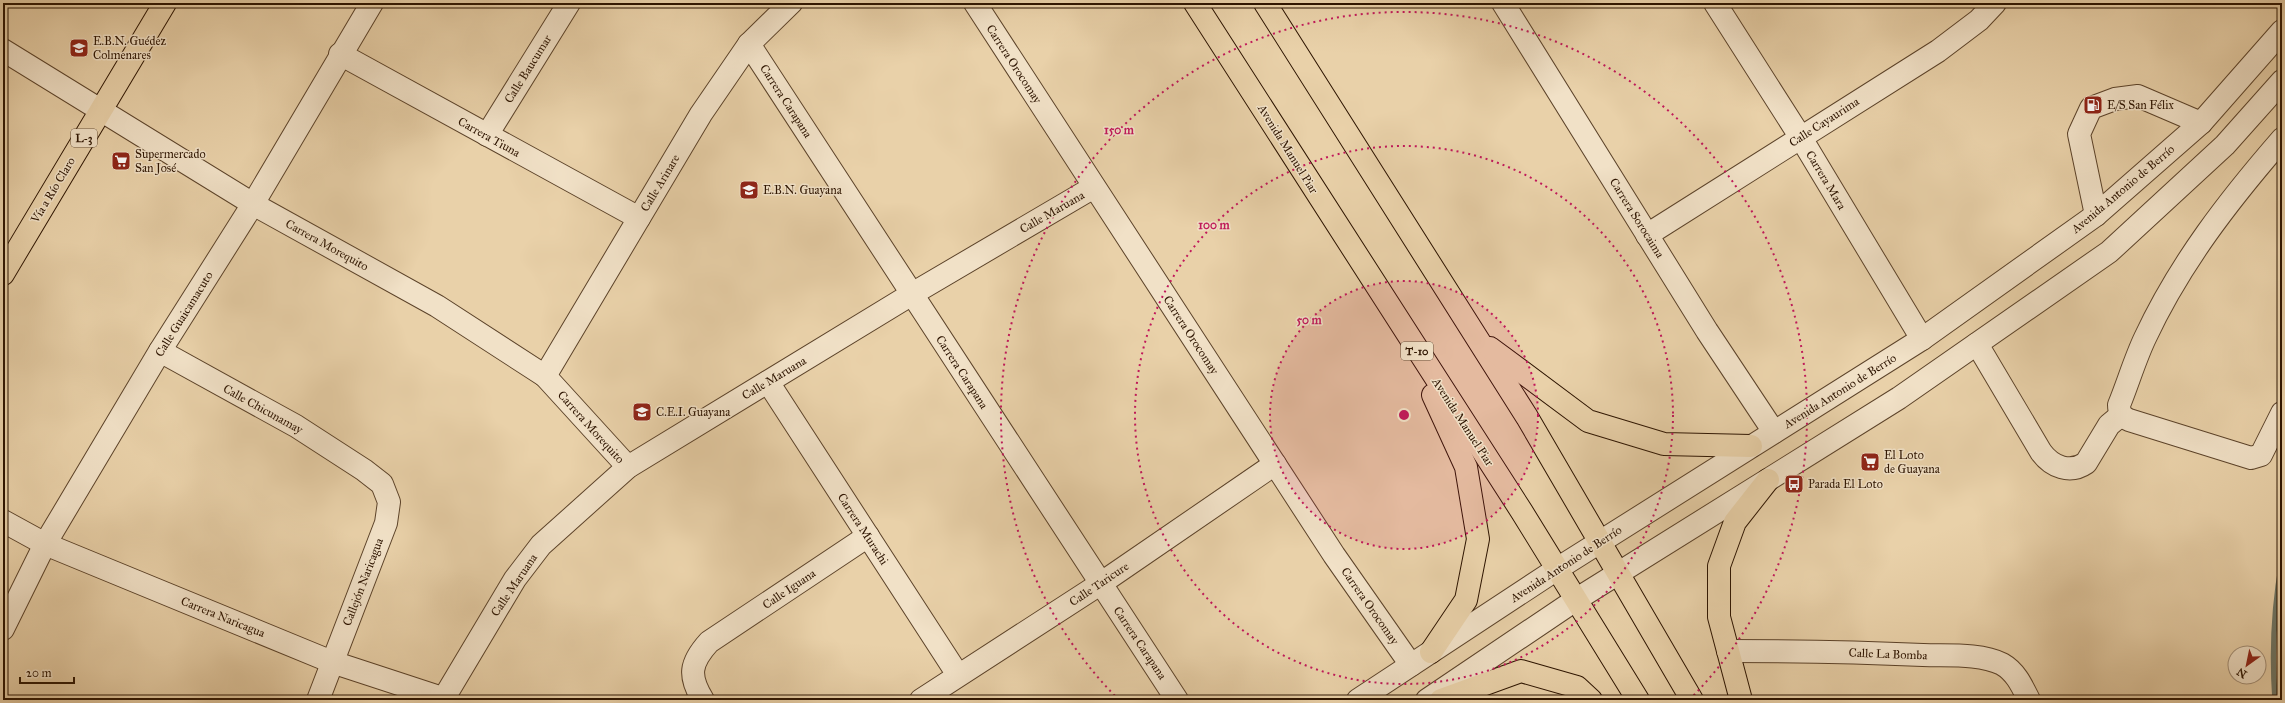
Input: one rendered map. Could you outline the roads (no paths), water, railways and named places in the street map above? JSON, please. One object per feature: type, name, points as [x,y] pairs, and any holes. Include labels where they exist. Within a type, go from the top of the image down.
[{"type":"main road","name":"Vía a Río Claro","points":[[3,274],[165,3]]},
{"type":"main road","name":"Avenida Manuel Piar","points":[[1195,3],[1557,568],[1638,700]]},
{"type":"main road","points":[[1265,3],[1527,417],[1692,700]]},
{"type":"main road","points":[[1476,336],[1496,353],[1588,421],[1664,444],[1751,446]]},
{"type":"main road","points":[[1410,340],[1425,378],[1466,467],[1478,539],[1466,600],[1431,652]]},
{"type":"main road","points":[[1741,700],[1719,617],[1719,566],[1735,522],[1768,480]]},
{"type":"main road","points":[[1440,700],[1521,671],[1577,687],[1591,700]]},
{"type":"street","name":"Calle Guaicamacuto","points":[[3,629],[45,544],[160,351],[253,204],[340,54],[372,3]]},
{"type":"street","name":"Calle Baucumar","points":[[487,135],[569,3]]},
{"type":"street","name":"Calle Arinare","points":[[545,376],[701,114],[749,44],[791,3]]},
{"type":"street","name":"Carrera Orocomay","points":[[975,3],[1334,555],[1411,665]]},
{"type":"street","name":"Carrera Sorocaima","points":[[1503,3],[1707,331],[1774,432]]},
{"type":"street","name":"Carrera Mara","points":[[1715,3],[1801,138],[1922,339]]},
{"type":"street","name":"Calle Cayaurima","points":[[1647,235],[1938,51],[1979,20],[1995,3]]},
{"type":"street","name":"Avenida Antonio de Berrío","points":[[1358,700],[1557,568],[1922,339],[2096,215],[2201,123],[2282,31]]},
{"type":"street","name":"Carrera Carapana","points":[[749,44],[1100,584],[1178,700]]},
{"type":"street","name":"Carrera Morequito","points":[[3,50],[253,204],[437,306],[545,376],[628,467]]},
{"type":"street","name":"Carrera Tiuna","points":[[340,54],[639,218]]},
{"type":"street","points":[[1426,700],[1619,573],[1899,398],[2109,252],[2225,145],[2282,81]]},
{"type":"street","points":[[2096,215],[2079,134],[2091,108],[2115,99],[2138,96],[2201,123]]},
{"type":"street","points":[[2282,139],[2206,233],[2164,300],[2144,339],[2119,405],[2121,415],[2128,420],[2251,458],[2262,455],[2282,413]]},
{"type":"street","name":"Calle Maruana","points":[[446,699],[515,579],[541,545],[628,467],[912,294],[1094,187]]},
{"type":"street","points":[[1976,344],[2041,452],[2053,464],[2073,468],[2086,463],[2109,425],[2121,415]]},
{"type":"street","name":"Calle Chicunamay","points":[[160,351],[296,426],[364,470]]},
{"type":"street","name":"Carrera Murachi","points":[[768,382],[958,676]]},
{"type":"street","name":"Calle Taricure","points":[[920,700],[1100,584],[1275,464]]},
{"type":"street","name":"Callejón Naricagua","points":[[318,700],[386,523],[389,502],[382,484],[364,470]]},
{"type":"street","name":"Carrera Naricagua","points":[[3,522],[45,544],[332,662],[446,699]]},
{"type":"street","name":"Calle Iguana","points":[[703,700],[694,685],[692,668],[699,654],[709,642],[868,536]]},
{"type":"street","name":"Calle La Bomba","points":[[1728,651],[1807,650],[1974,658],[1994,661],[2010,670],[2017,678],[2029,700]]},
{"type":"waterway","points":[[2275,700],[2274,631],[2282,562]]},
{"type":"place","name":"E.B.N. Guédez Colmenares","points":[[79,48]]},
{"type":"place","name":"E/S San Félix","points":[[2093,105]]},
{"type":"place","name":"Supermercado San José","points":[[121,161]]},
{"type":"place","name":"E.B.N. Guayana","points":[[749,190]]},
{"type":"place","name":"C.E.I. Guayana","points":[[642,412]]},
{"type":"place","name":"El Loto de Guayana","points":[[1870,462]]},
{"type":"place","name":"Parada El Loto","points":[[1794,484]]}]
